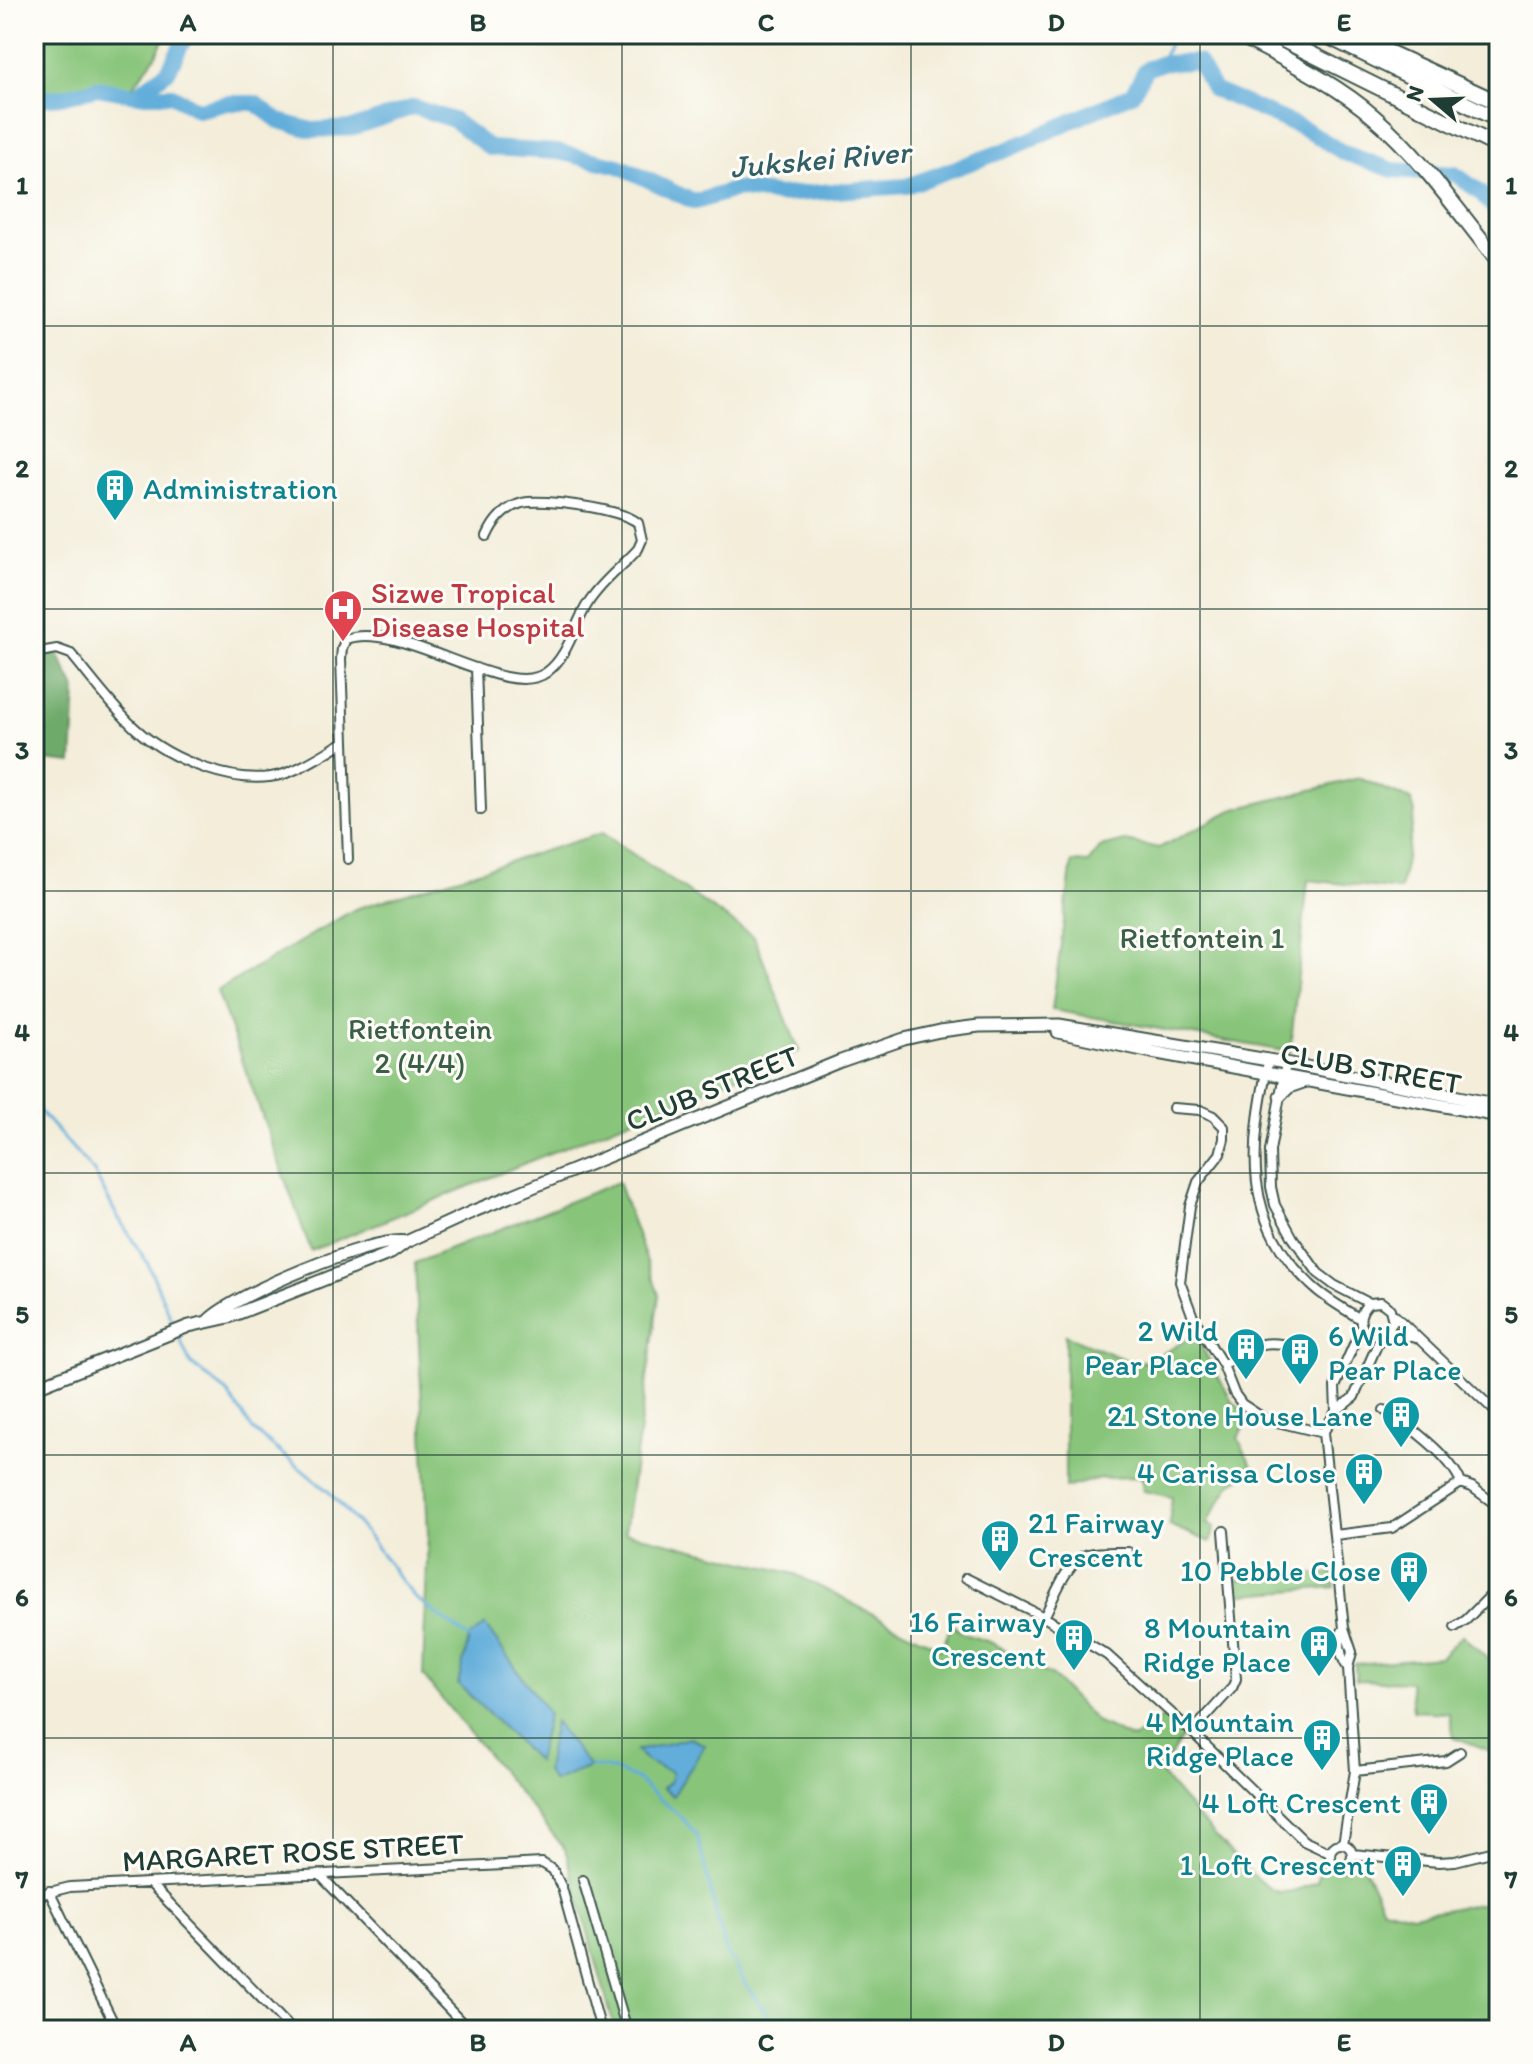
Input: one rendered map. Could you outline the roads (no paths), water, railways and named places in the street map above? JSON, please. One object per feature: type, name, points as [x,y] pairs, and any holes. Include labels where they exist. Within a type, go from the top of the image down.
[{"type":"highway","points":[[1238,34],[1346,95],[1375,117],[1412,155],[1499,262]]},
{"type":"highway","points":[[1271,34],[1499,147]]},
{"type":"highway","points":[[1323,34],[1499,120]]},
{"type":"highway","points":[[1349,34],[1499,103]]},
{"type":"main road","name":"CLUB STREET","points":[[34,1388],[209,1320],[217,1311],[242,1298],[324,1263],[387,1242],[406,1242],[474,1211],[904,1039],[979,1026],[1059,1025],[1267,1068],[1499,1105]]},
{"type":"main road","name":"CLUB STREET","points":[[1284,1069],[1310,1080],[1499,1116]]},
{"type":"main road","points":[[1280,1096],[1289,1087],[1310,1080]]},
{"type":"street","points":[[348,859],[341,659],[346,639],[366,636],[388,639],[476,668],[522,679],[544,675],[565,650],[587,604],[638,549],[642,540],[638,523],[623,515],[535,501],[507,510],[498,517],[487,536]]},
{"type":"street","points":[[34,653],[57,649],[71,654],[138,731],[156,744],[218,773],[246,778],[283,774],[344,742]]},
{"type":"street","points":[[476,668],[481,810]]},
{"type":"street","points":[[1267,1068],[1254,1173],[1264,1216],[1295,1268],[1308,1283],[1374,1334],[1419,1339]]},
{"type":"street","points":[[1284,1069],[1270,1151],[1271,1187],[1275,1205],[1297,1246],[1318,1273],[1334,1285],[1369,1303],[1381,1302],[1390,1309],[1499,1415]]},
{"type":"street","points":[[1173,1108],[1200,1110],[1213,1116],[1224,1127],[1220,1154],[1198,1182],[1190,1206],[1180,1282],[1193,1317],[1223,1365],[1234,1393],[1251,1412],[1265,1419],[1323,1433]]},
{"type":"street","points":[[1336,1411],[1335,1387],[1361,1323],[1361,1313],[1369,1303]]},
{"type":"street","points":[[1343,1844],[1355,1771],[1348,1668],[1339,1636],[1344,1628],[1323,1433],[1336,1411],[1354,1397],[1369,1359],[1390,1327],[1393,1314]]},
{"type":"street","points":[[1223,1365],[1271,1341],[1300,1348]]},
{"type":"street","points":[[1350,1351],[1369,1359]]},
{"type":"street","points":[[1384,1410],[1406,1423],[1453,1467],[1461,1483],[1472,1487],[1499,1507]]},
{"type":"street","points":[[1335,1535],[1392,1528],[1461,1483]]},
{"type":"street","points":[[1192,1732],[1226,1696],[1236,1679],[1224,1531]]},
{"type":"street","points":[[1044,1617],[1068,1571],[1080,1558],[1088,1554],[1128,1552]]},
{"type":"street","points":[[966,1578],[1044,1617],[1107,1655],[1304,1841],[1330,1853],[1334,1863],[1340,1865],[1350,1861],[1352,1854],[1343,1844],[1336,1845],[1330,1853]]},
{"type":"street","points":[[1455,1627],[1499,1587]]},
{"type":"street","points":[[1355,1771],[1446,1761],[1460,1752]]},
{"type":"street","points":[[1352,1854],[1439,1862],[1499,1850]]},
{"type":"street","name":"MARGARET ROSE STREET","points":[[34,1896],[49,1891],[150,1883],[542,1863],[553,1870],[562,1888],[601,2030]]},
{"type":"street","points":[[319,1874],[469,2030]]},
{"type":"street","points":[[583,1880],[627,2030]]},
{"type":"street","points":[[150,1883],[292,2030]]},
{"type":"street","points":[[49,1891],[117,2030]]},
{"type":"water","points":[[485,1625],[548,1713],[537,1761],[458,1684],[469,1638]]},
{"type":"water","points":[[554,1722],[590,1767],[553,1782],[546,1771]]},
{"type":"water","points":[[690,1738],[705,1745],[673,1796],[662,1788],[670,1782],[672,1772],[647,1762],[636,1751]]},
{"type":"waterway","points":[[136,95],[168,71],[187,34]]},
{"type":"waterway","points":[[1162,63],[1172,34]]},
{"type":"waterway","name":"Jukskei River","points":[[34,99],[61,97],[97,88],[136,95],[172,95],[198,110],[228,103],[255,103],[279,121],[312,130],[352,128],[414,107],[453,120],[490,148],[558,152],[619,166],[695,202],[737,189],[779,195],[906,186],[1009,149],[1132,94],[1146,69],[1162,63],[1198,62],[1214,90],[1305,129],[1344,153],[1393,170],[1455,174],[1480,192],[1499,214]]},
{"type":"waterway","points":[[34,1105],[94,1172],[148,1264],[190,1363],[227,1392],[253,1430],[329,1492],[365,1532],[414,1597],[469,1638]]},
{"type":"waterway","points":[[590,1767],[604,1767],[635,1778],[680,1816],[697,1835],[725,1949],[779,2030]]},
{"type":"place","name":"Administration","points":[[115,522]]},
{"type":"place","name":"Sizwe Tropical Disease Hospital","points":[[343,643]]},
{"type":"place","name":"2 Wild Pear Place","points":[[1246,1381]]},
{"type":"place","name":"6 Wild Pear Place","points":[[1300,1386]]},
{"type":"place","name":"21 Stone House Lane","points":[[1401,1449]]},
{"type":"place","name":"4 Carissa Close","points":[[1364,1506]]},
{"type":"place","name":"21 Fairway Crescent","points":[[1000,1573]]},
{"type":"place","name":"10 Pebble Close","points":[[1409,1604]]},
{"type":"place","name":"16 Fairway Crescent","points":[[1074,1672]]},
{"type":"place","name":"8 Mountain Ridge Place","points":[[1319,1678]]},
{"type":"place","name":"4 Mountain Ridge Place","points":[[1322,1772]]},
{"type":"place","name":"4 Loft Crescent","points":[[1429,1836]]},
{"type":"place","name":"1 Loft Crescent","points":[[1403,1898]]},
{"type":"park label","name":"Rietfontein 1","points":[[1202,937]]},
{"type":"park label","name":"Rietfontein 2 (4/4)","points":[[420,1045]]}]
